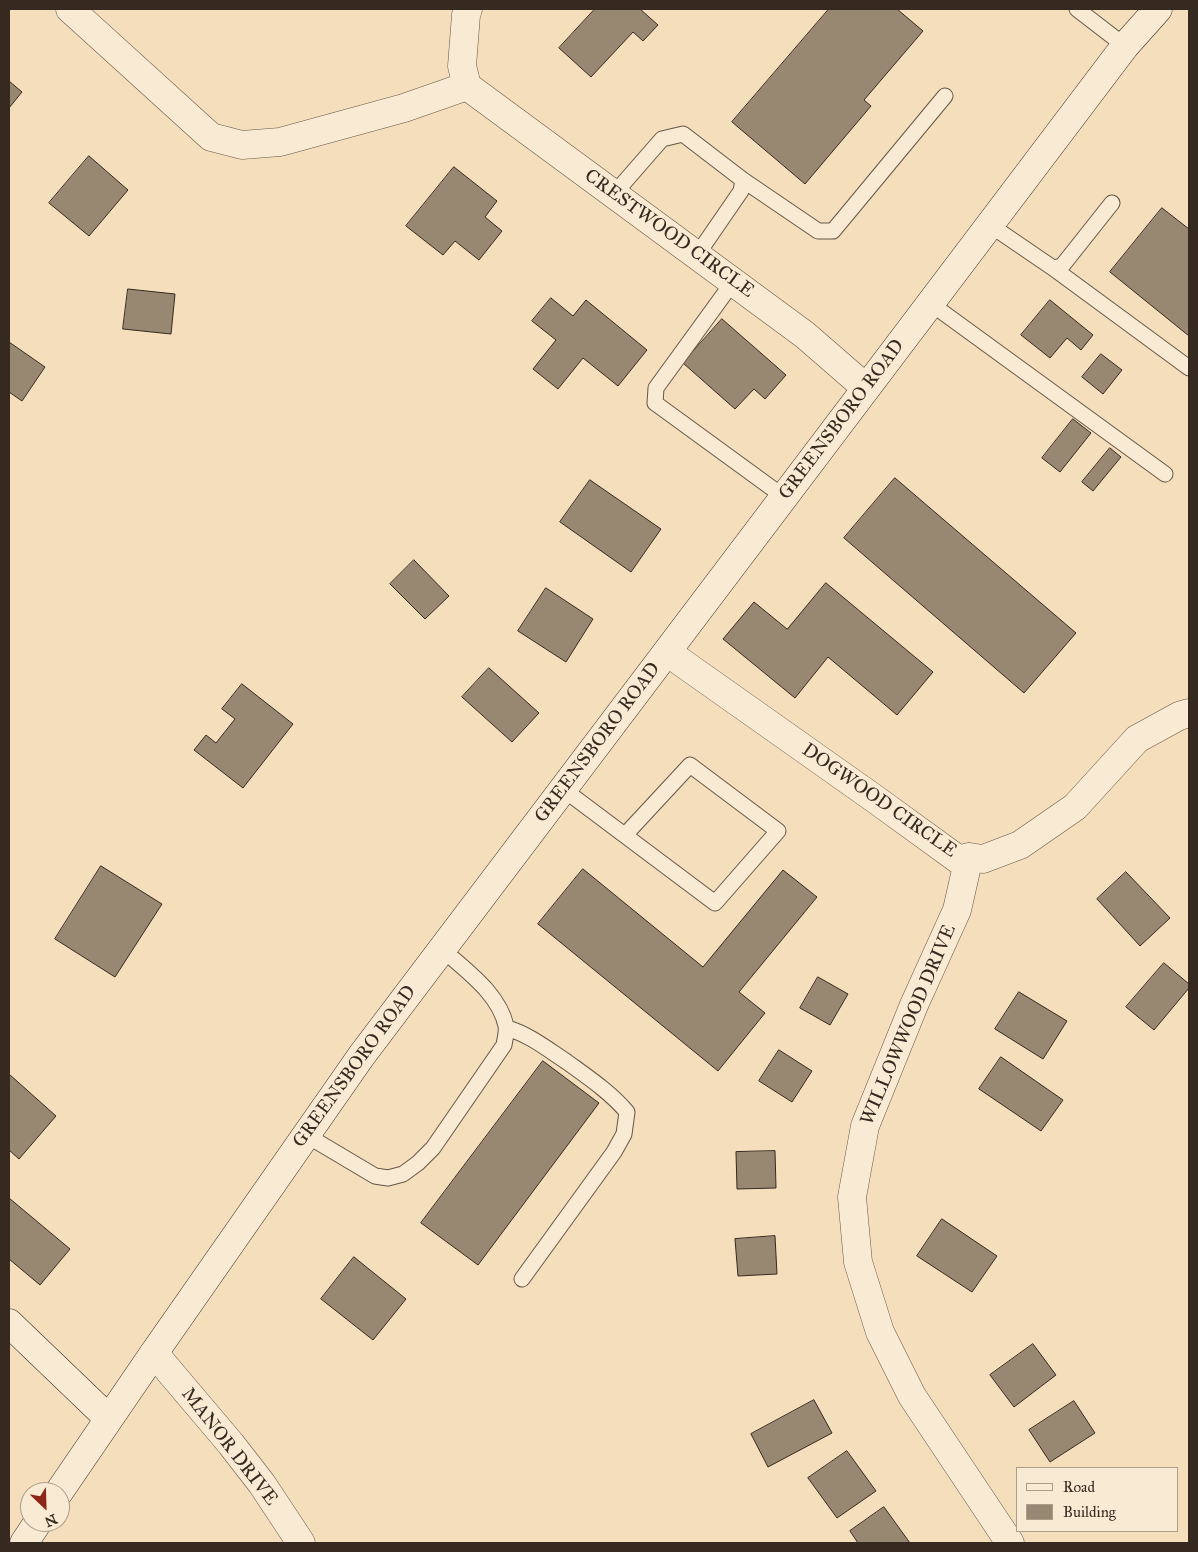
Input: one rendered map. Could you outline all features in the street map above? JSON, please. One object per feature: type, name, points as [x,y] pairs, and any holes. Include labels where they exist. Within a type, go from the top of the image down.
[{"type":"street","points":[[70,9],[211,137],[242,145],[280,142],[404,108],[467,86],[462,66],[468,9]]},
{"type":"street","name":"GREENSBORO ROAD","points":[[65,1482],[362,1055],[1125,46],[1158,9]]},
{"type":"street","name":"CRESTWOOD CIRCLE","points":[[467,86],[805,335],[866,388]]},
{"type":"street","name":"DOGWOOD CIRCLE","points":[[667,652],[875,798],[959,860],[969,857],[983,859],[1020,845],[1075,807],[1137,739],[1179,716],[1189,714]]},
{"type":"street","name":"WILLOWWOOD DRIVE","points":[[969,857],[957,910],[914,1005],[865,1126],[852,1196],[858,1262],[880,1332],[912,1396],[1010,1543]]},
{"type":"street","points":[[9,1323],[108,1418]]},
{"type":"street","name":"MANOR DRIVE","points":[[154,1353],[262,1484],[301,1543]]},
{"type":"street","points":[[24,1543],[31,1532]]},
{"type":"lane","points":[[1077,9],[1125,46]]},
{"type":"lane","points":[[614,194],[662,139],[683,134],[743,180],[818,231],[833,231],[945,96]]},
{"type":"lane","points":[[697,255],[741,191],[743,180]]},
{"type":"lane","points":[[1053,268],[1062,266],[1112,203]]},
{"type":"lane","points":[[990,225],[1053,268],[1189,368]]},
{"type":"lane","points":[[733,282],[656,388],[655,403],[784,496]]},
{"type":"lane","points":[[930,303],[1165,474]]},
{"type":"lane","points":[[563,789],[715,903],[778,831],[690,765],[625,835]]},
{"type":"lane","points":[[306,1135],[375,1176],[388,1178],[403,1174],[418,1163],[433,1148],[504,1045],[507,1028],[501,1009],[491,994],[442,949]]},
{"type":"lane","points":[[507,1028],[537,1041],[595,1082],[615,1098],[627,1112],[624,1134],[614,1152],[522,1279]]},
{"type":"building","points":[[595,9],[640,9],[658,25],[643,41],[633,32],[591,77],[559,48]]},
{"type":"building","points":[[829,9],[897,9],[923,31],[864,100],[871,106],[805,184],[732,122]]},
{"type":"building","points":[[9,81],[22,92],[9,108]]},
{"type":"building","points":[[89,156],[128,190],[89,236],[49,203]]},
{"type":"building","points":[[454,167],[497,201],[485,217],[502,231],[479,260],[455,241],[443,255],[406,226]]},
{"type":"building","points":[[1162,208],[1189,229],[1189,336],[1110,272]]},
{"type":"building","points":[[128,289],[175,294],[171,334],[123,329]]},
{"type":"building","points":[[551,298],[573,316],[586,300],[647,350],[618,386],[583,358],[558,389],[533,369],[556,340],[532,321]]},
{"type":"building","points":[[1050,300],[1093,335],[1081,350],[1067,338],[1050,358],[1021,335]]},
{"type":"building","points":[[722,319],[786,375],[765,399],[754,389],[735,409],[683,363]]},
{"type":"building","points":[[9,342],[45,367],[22,401],[9,392]]},
{"type":"building","points":[[1101,354],[1122,370],[1103,394],[1082,377]]},
{"type":"building","points":[[1073,419],[1091,433],[1060,472],[1042,458]]},
{"type":"building","points":[[1110,448],[1121,457],[1093,491],[1082,482]]},
{"type":"building","points":[[895,478],[1076,633],[1024,693],[844,538]]},
{"type":"building","points":[[590,480],[661,529],[631,572],[560,522]]},
{"type":"building","points":[[414,560],[449,596],[425,619],[390,584]]},
{"type":"building","points":[[826,583],[933,672],[897,715],[828,657],[795,698],[723,639],[754,602],[787,629]]},
{"type":"building","points":[[546,588],[593,619],[566,662],[518,631]]},
{"type":"building","points":[[489,668],[539,713],[512,742],[462,697]]},
{"type":"building","points":[[242,684],[293,724],[243,788],[194,750],[206,735],[216,743],[235,719],[222,709]]},
{"type":"building","points":[[101,866],[162,904],[115,977],[55,939]]},
{"type":"building","points":[[583,869],[703,967],[783,870],[817,897],[739,992],[765,1013],[718,1071],[538,924]]},
{"type":"building","points":[[1126,872],[1170,918],[1140,946],[1097,899]]},
{"type":"building","points":[[1164,963],[1189,984],[1189,988],[1154,1030],[1126,1007]]},
{"type":"building","points":[[818,977],[848,994],[830,1025],[800,1008]]},
{"type":"building","points":[[1019,992],[1067,1021],[1043,1059],[995,1029]]},
{"type":"building","points":[[779,1050],[812,1071],[792,1102],[759,1081]]},
{"type":"building","points":[[1001,1057],[1063,1100],[1041,1131],[979,1089]]},
{"type":"building","points":[[543,1061],[599,1103],[478,1265],[421,1223]]},
{"type":"building","points":[[9,1074],[56,1116],[19,1159],[9,1150]]},
{"type":"building","points":[[775,1151],[776,1188],[737,1189],[736,1152]]},
{"type":"building","points":[[9,1198],[70,1249],[40,1285],[9,1259]]},
{"type":"building","points":[[942,1219],[997,1256],[972,1292],[917,1256]]},
{"type":"building","points":[[775,1236],[777,1274],[738,1276],[735,1239]]},
{"type":"building","points":[[354,1257],[406,1299],[373,1340],[321,1299]]},
{"type":"building","points":[[1033,1344],[1056,1375],[1014,1407],[990,1375]]},
{"type":"building","points":[[814,1400],[832,1433],[768,1467],[751,1434]]},
{"type":"building","points":[[1074,1401],[1095,1433],[1050,1462],[1029,1430]]},
{"type":"building","points":[[847,1451],[876,1491],[837,1518],[808,1478]]},
{"type":"building","points":[[884,1507],[910,1543],[858,1543],[850,1531]]}]
